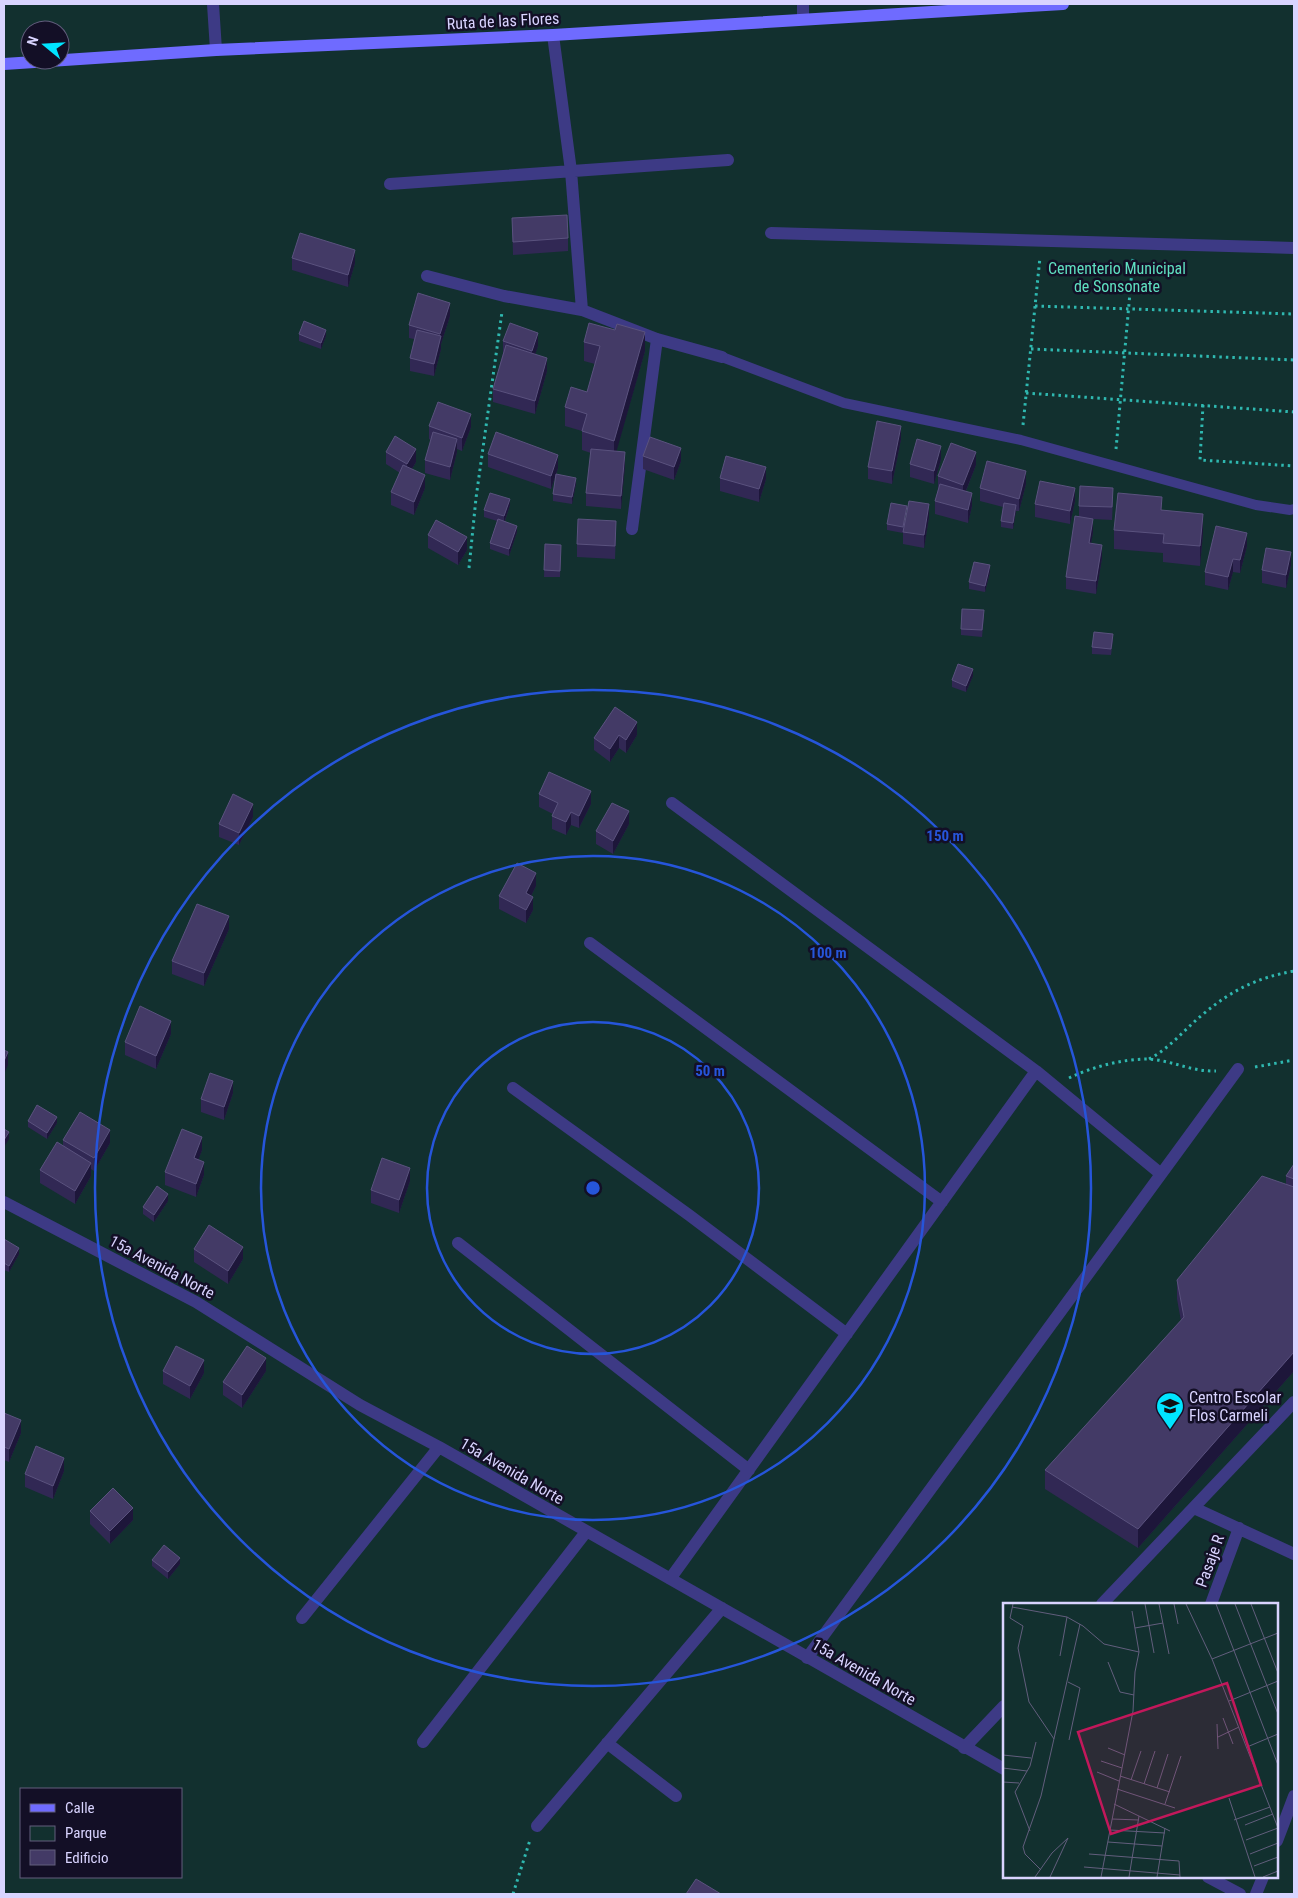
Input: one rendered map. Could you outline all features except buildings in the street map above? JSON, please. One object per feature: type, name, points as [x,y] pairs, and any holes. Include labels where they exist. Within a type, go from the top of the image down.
[{"type":"main road","name":"Ruta de las Flores","points":[[4,64],[216,50],[553,35],[803,18],[1063,4]]},
{"type":"street","points":[[213,4],[216,50]]},
{"type":"street","points":[[803,4],[803,18]]},
{"type":"street","points":[[553,35],[571,171],[582,310]]},
{"type":"street","points":[[390,184],[728,160]]},
{"type":"street","points":[[771,233],[1294,248]]},
{"type":"street","points":[[427,276],[504,296],[582,310],[656,339],[722,357]]},
{"type":"street","points":[[632,529],[656,339]]},
{"type":"street","points":[[672,803],[1036,1071],[1161,1174]]},
{"type":"street","points":[[590,943],[942,1202]]},
{"type":"street","points":[[807,1658],[1238,1069]]},
{"type":"street","points":[[670,1579],[1036,1071]]},
{"type":"street","points":[[513,1088],[689,1215],[847,1334]]},
{"type":"street","name":"15a Avenida Norte","points":[[4,1202],[196,1302],[360,1405],[439,1447],[964,1748],[1003,1768]]},
{"type":"street","points":[[458,1243],[749,1470]]},
{"type":"street","points":[[1103,1603],[1294,1402]]},
{"type":"street","points":[[302,1618],[439,1447]]},
{"type":"street","points":[[1194,1508],[1294,1554]]},
{"type":"street","name":"Pasaje R","points":[[1211,1603],[1239,1528]]},
{"type":"street","points":[[422,1742],[586,1532]]},
{"type":"street","points":[[537,1826],[722,1608]]},
{"type":"street","points":[[964,1748],[1003,1707]]},
{"type":"street","points":[[607,1743],[676,1796]]},
{"type":"street","points":[[1278,1838],[1294,1796]]},
{"type":"street","points":[[1210,1878],[1240,1894]]},
{"type":"street","points":[[1256,1894],[1263,1878]]},
{"type":"lane","points":[[722,357],[844,403],[1021,440],[1256,505],[1294,509]]},
{"type":"path","points":[[1021,440],[1042,241]]},
{"type":"path","points":[[1114,467],[1122,398],[1134,244]]},
{"type":"path","points":[[469,568],[476,498],[504,296]]},
{"type":"path","points":[[1035,306],[1294,314]]},
{"type":"path","points":[[1031,349],[1294,360]]},
{"type":"path","points":[[1026,393],[1122,398],[1294,412]]},
{"type":"path","points":[[1203,405],[1200,460],[1294,466]]},
{"type":"path","points":[[1148,1059],[1165,1050],[1202,1016],[1240,988],[1266,977],[1294,971]]},
{"type":"path","points":[[1052,1085],[1109,1064],[1148,1059],[1202,1071],[1238,1069],[1294,1060]]},
{"type":"path","points":[[513,1894],[526,1847],[537,1826]]},
{"type":"green space","name":"Cementerio Municipal de Sonsonate","points":[[4,4],[1294,4],[1294,1894],[4,1894]]},
{"type":"place","name":"Centro Escolar Flos Carmeli","points":[[1170,1430]]}]
